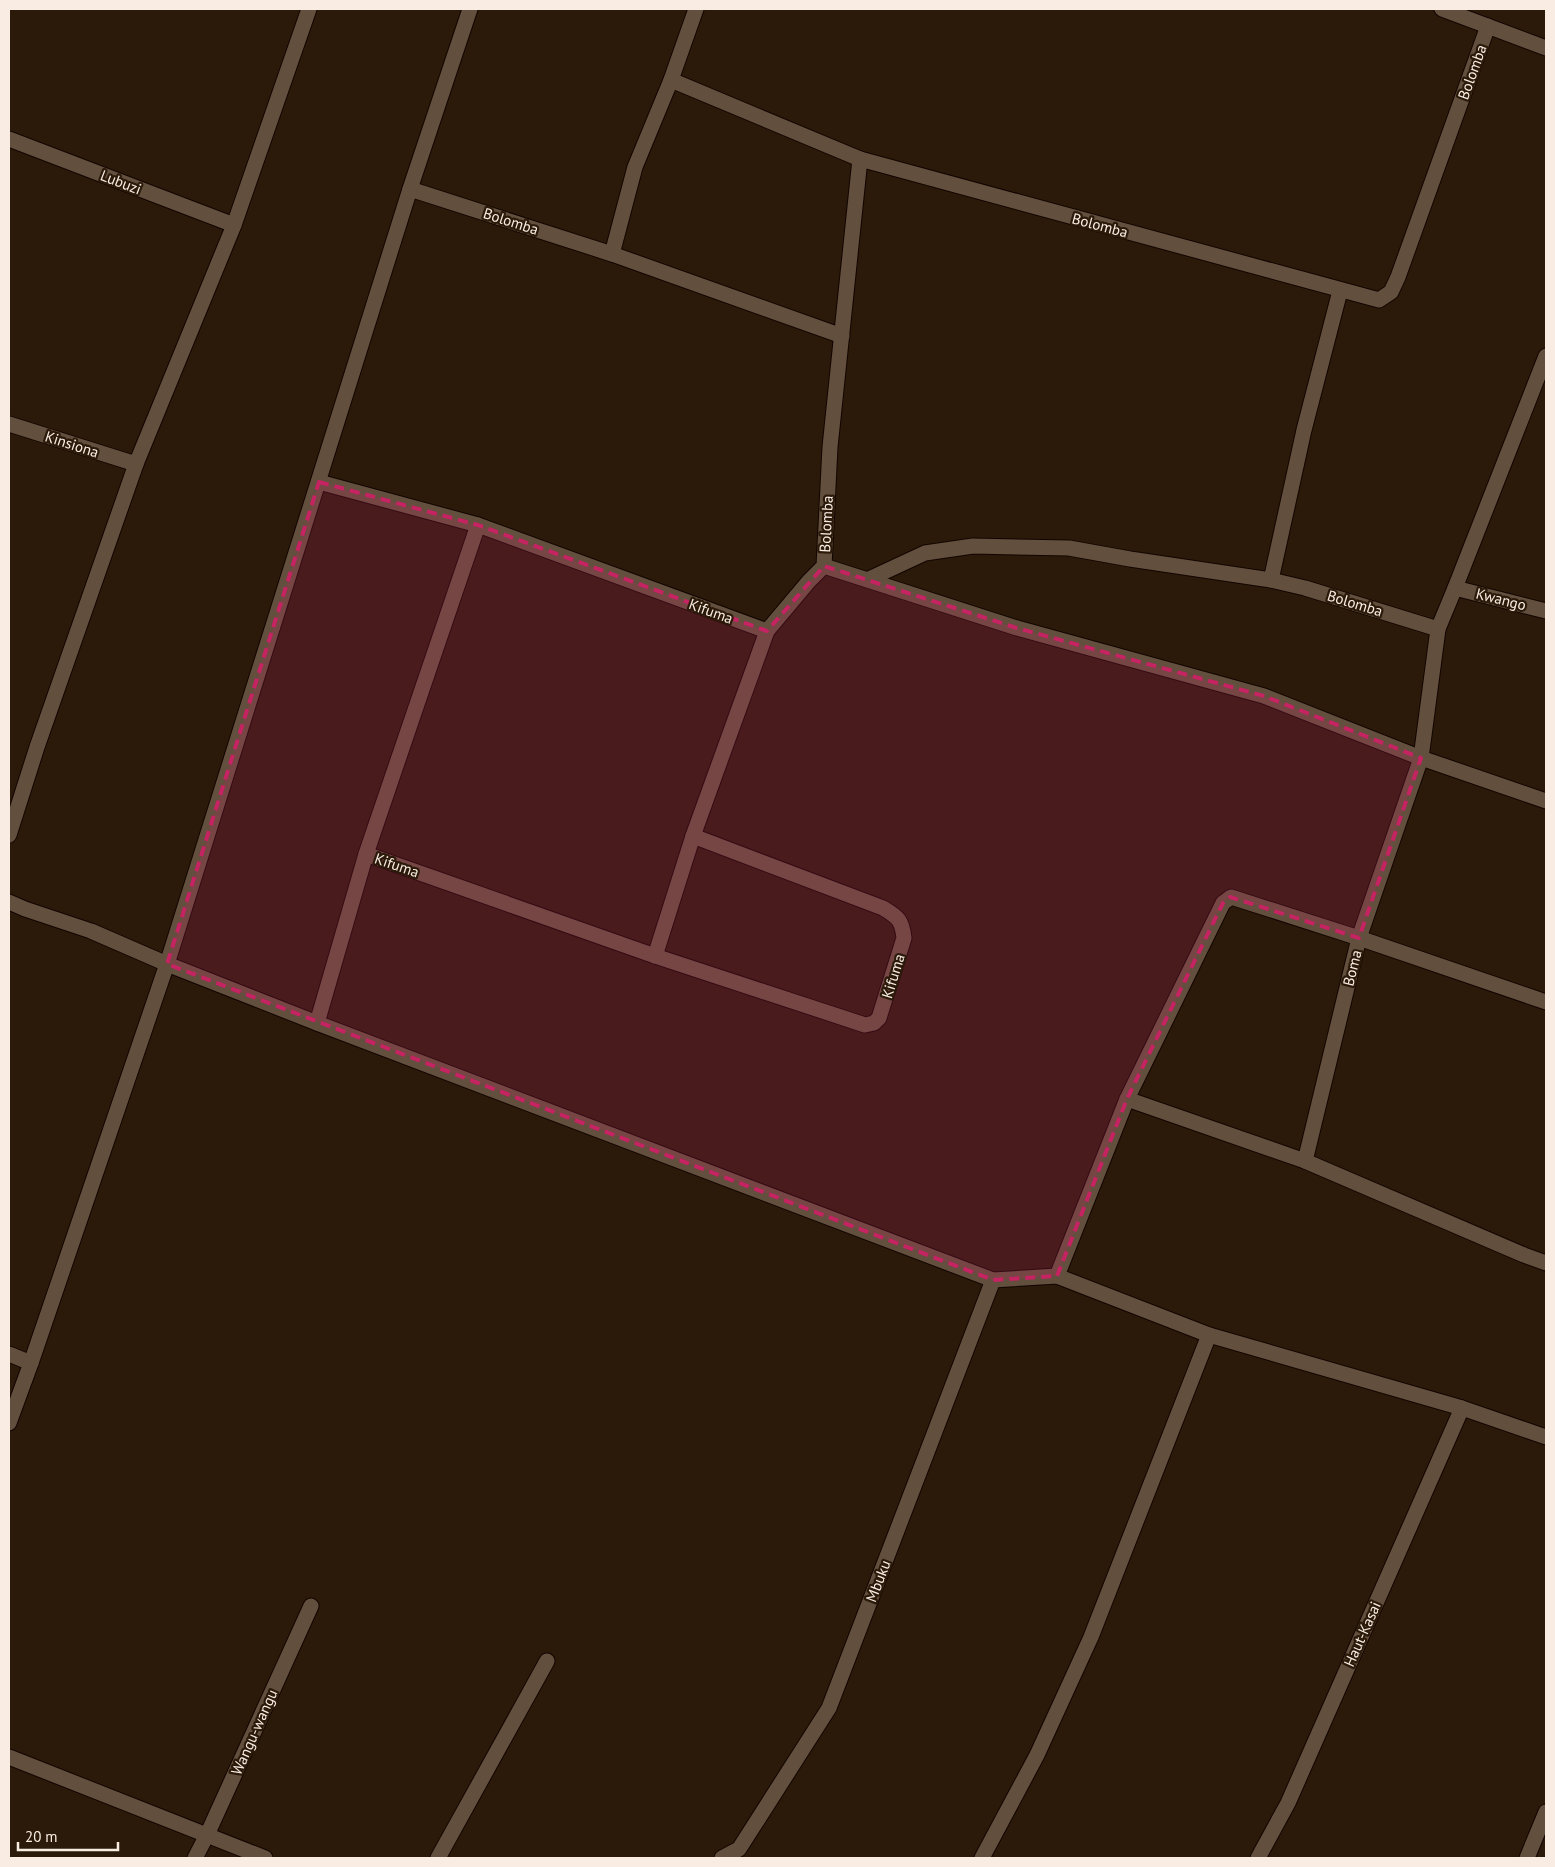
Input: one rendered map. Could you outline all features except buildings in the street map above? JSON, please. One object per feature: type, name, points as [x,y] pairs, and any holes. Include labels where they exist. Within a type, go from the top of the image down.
[{"type":"street","points":[[9,835],[36,747],[136,464],[234,225],[309,9]]},
{"type":"street","points":[[9,1423],[167,964],[410,189],[470,9]]},
{"type":"street","points":[[612,254],[636,167],[672,80],[696,9]]},
{"type":"street","name":"Bolomba","points":[[1442,9],[1546,48]]},
{"type":"street","name":"Bolomba","points":[[672,80],[860,159],[1340,291],[1379,300],[1391,292],[1398,277],[1488,26]]},
{"type":"street","name":"Lubuzi","points":[[9,139],[234,225]]},
{"type":"street","name":"Bolomba","points":[[767,632],[809,581],[824,566],[830,447],[860,159]]},
{"type":"street","name":"Bolomba","points":[[410,189],[612,254],[842,336]]},
{"type":"street","points":[[1271,580],[1304,430],[1340,291]]},
{"type":"street","points":[[1057,1276],[1127,1099],[1223,903],[1231,898],[1359,938],[1421,758],[1438,629],[1546,356]]},
{"type":"street","name":"Kinsiona","points":[[9,424],[136,464]]},
{"type":"street","name":"Kifuma","points":[[319,482],[478,524],[767,632]]},
{"type":"street","name":"Kifuma","points":[[317,1023],[366,854],[478,524]]},
{"type":"street","name":"Bolomba","points":[[869,579],[925,553],[973,546],[1069,548],[1271,580],[1306,588],[1438,629]]},
{"type":"street","points":[[824,566],[1017,628],[1264,696],[1421,758],[1546,801]]},
{"type":"street","name":"Kwango","points":[[1455,588],[1546,611]]},
{"type":"street","points":[[655,956],[693,836],[767,632]]},
{"type":"street","name":"Kifuma","points":[[366,854],[655,956],[865,1025],[879,1018],[904,938],[902,925],[896,915],[883,908],[693,836]]},
{"type":"street","points":[[9,902],[25,910],[91,931],[167,964],[317,1023],[993,1280],[1057,1276],[1209,1336],[1462,1408],[1546,1437]]},
{"type":"street","name":"Boma","points":[[1305,1161],[1359,938],[1546,1002]]},
{"type":"street","points":[[1127,1099],[1305,1161],[1546,1263]]},
{"type":"street","name":"Mbuku","points":[[722,1858],[739,1849],[829,1708],[993,1280]]},
{"type":"street","points":[[982,1858],[1036,1755],[1091,1637],[1209,1336]]},
{"type":"street","points":[[9,1354],[31,1363]]},
{"type":"street","name":"Haut-Kasai","points":[[1258,1858],[1288,1803],[1462,1408]]},
{"type":"street","name":"Wangu-wangu","points":[[195,1858],[311,1606]]},
{"type":"street","points":[[438,1858],[547,1661]]},
{"type":"street","points":[[9,1757],[265,1858]]},
{"type":"street","points":[[1528,1858],[1546,1812]]},
{"type":"highlighted area","points":[[319,482],[478,525],[767,631],[824,566],[1017,628],[1264,696],[1421,758],[1359,938],[1230,897],[1223,903],[1127,1099],[1057,1276],[993,1280],[167,964]]}]
